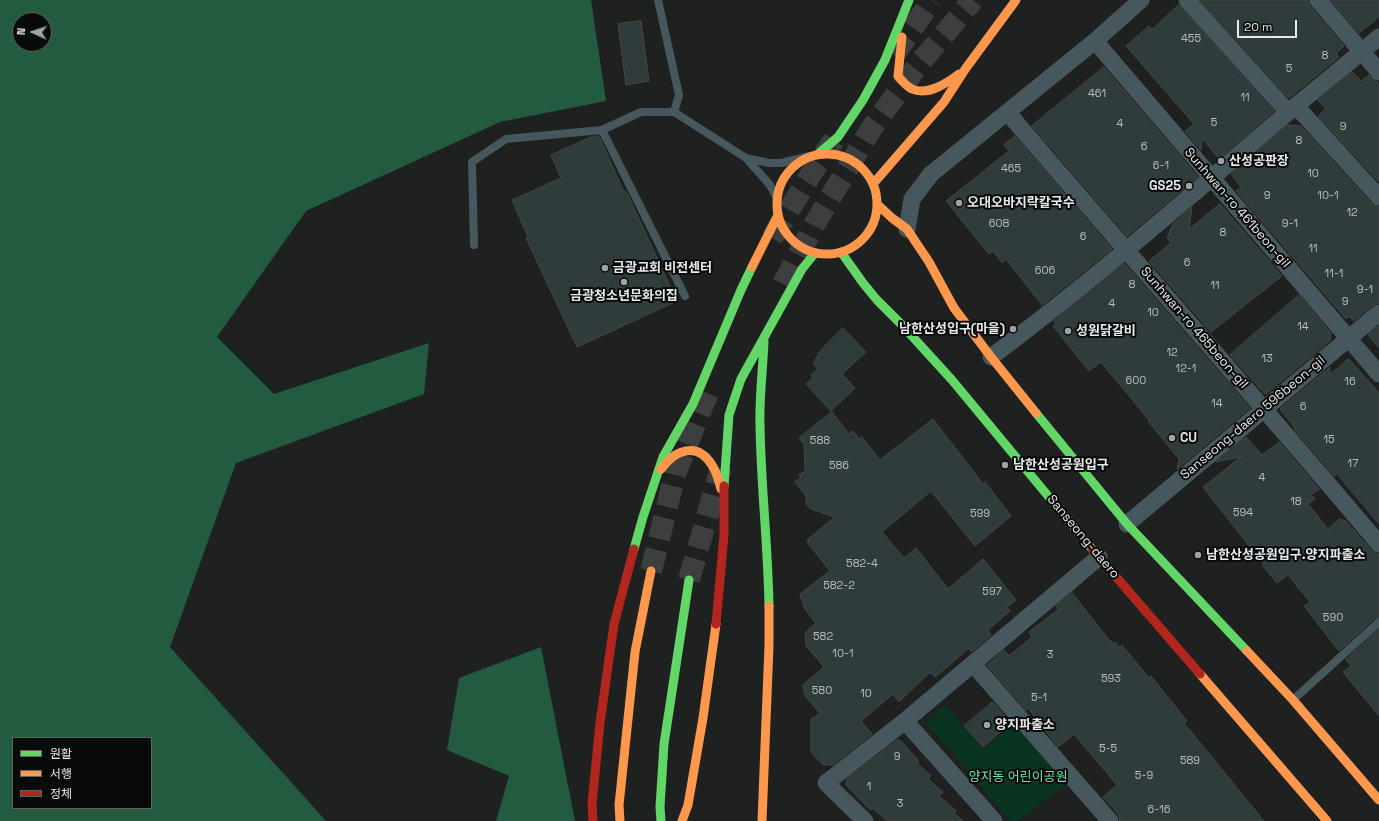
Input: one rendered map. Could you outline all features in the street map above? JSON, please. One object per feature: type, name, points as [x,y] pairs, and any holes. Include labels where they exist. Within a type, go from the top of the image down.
[{"type":"main road","points":[[874,184],[944,102],[966,68],[1016,0]]},
{"type":"main road","points":[[908,1],[898,76],[908,87],[919,90],[934,89],[950,81],[966,68]]},
{"type":"main road","points":[[814,155],[835,154],[851,159],[864,170],[874,184],[877,194],[875,220],[867,234],[856,246],[841,252],[828,254],[815,253],[802,248],[791,239],[783,228],[778,215],[777,199],[780,185],[797,163],[814,155],[838,137],[863,100],[885,60],[908,1]]},
{"type":"main road","points":[[877,204],[907,229],[929,262],[954,308],[1127,524],[1293,700],[1379,800]]},
{"type":"main road","points":[[592,821],[592,804],[600,723],[614,624],[643,517],[663,457],[693,404],[741,290],[778,215]]},
{"type":"main road","name":"Sanseong-daero","points":[[841,252],[877,300],[952,380],[1099,557],[1327,821]]},
{"type":"main road","points":[[682,821],[688,806],[703,718],[717,619],[724,535],[724,498],[729,415],[741,379],[802,269],[815,253]]},
{"type":"main road","points":[[762,821],[770,646],[768,559],[762,488],[760,424],[764,336]]},
{"type":"main road","points":[[658,474],[677,452],[698,452],[707,457],[714,468],[724,498]]},
{"type":"main road","points":[[620,821],[619,805],[634,652],[651,571]]},
{"type":"main road","points":[[661,821],[660,807],[664,744],[689,580]]},
{"type":"street","points":[[907,229],[912,199],[931,174],[1095,41],[1141,0]]},
{"type":"street","points":[[1187,0],[1379,197]]},
{"type":"street","points":[[1318,0],[1379,72]]},
{"type":"street","points":[[992,356],[1039,321],[1126,251],[1292,109],[1379,37]]},
{"type":"street","name":"Sunhwan-ro 461beon-gil","points":[[1095,41],[1379,374]]},
{"type":"street","name":"Sunhwan-ro 465beon-gil","points":[[1008,113],[1126,251],[1265,409],[1379,544]]},
{"type":"street","name":"Sanseong-daero 596beon-gil","points":[[1127,524],[1379,313]]},
{"type":"street","points":[[864,821],[826,783],[905,721],[1099,557]]},
{"type":"street","points":[[973,664],[1110,821]]},
{"type":"street","points":[[905,721],[994,821]]},
{"type":"lane","points":[[658,0],[679,95],[674,112]]},
{"type":"lane","points":[[474,245],[472,162],[506,139],[602,130],[640,112],[674,112],[746,158],[770,185],[777,199]]},
{"type":"lane","points":[[602,130],[685,296]]},
{"type":"lane","points":[[746,158],[769,163],[781,163],[814,155]]},
{"type":"lane","points":[[1293,700],[1379,622]]},
{"type":"green space","points":[[0,0],[591,0],[606,101],[500,122],[306,211],[217,337],[274,394],[429,343],[424,394],[236,463],[170,647],[326,821],[0,821]]},
{"type":"green space","points":[[541,647],[575,821],[496,821],[509,776],[447,750],[459,678]]},
{"type":"green space","name":"양지동 어린이공원","points":[[945,705],[983,749],[1016,723],[1069,782],[1017,821],[1011,821],[926,723]]},
{"type":"building","points":[[1200,0],[1308,0],[1310,6],[1344,46],[1336,53],[1339,57],[1289,98]]},
{"type":"building","points":[[1331,0],[1379,0],[1379,17],[1359,33]]},
{"type":"building","points":[[1179,5],[1274,111],[1219,159],[1202,138],[1201,150],[1185,131],[1194,124],[1126,46],[1149,26],[1152,29]]},
{"type":"building","points":[[641,21],[649,81],[626,85],[618,24]]},
{"type":"building","points":[[1104,67],[1198,177],[1127,236],[1032,126]]},
{"type":"building","points":[[1352,72],[1361,81],[1369,75],[1379,84],[1379,182],[1318,116],[1326,109],[1318,100]]},
{"type":"building","points":[[1288,125],[1301,126],[1372,204],[1379,207],[1379,303],[1373,305],[1354,321],[1349,316],[1346,319],[1236,191],[1241,187],[1231,174]]},
{"type":"building","points":[[599,136],[624,192],[626,191],[677,301],[577,347],[526,238],[528,237],[512,200],[561,178],[551,155],[591,137]]},
{"type":"building","points":[[1015,136],[1112,249],[1042,305],[1006,259],[1002,263],[993,251],[989,254],[946,201],[1009,151],[1004,145]]},
{"type":"building","points":[[1220,204],[1282,276],[1211,332],[1149,261],[1171,243],[1167,238],[1173,224],[1192,207],[1189,229]]},
{"type":"building","points":[[1125,264],[1250,408],[1177,469],[1179,459],[1101,362],[1089,371],[1053,326],[1056,324],[1054,321]]},
{"type":"building","points":[[1299,295],[1331,333],[1330,341],[1265,394],[1230,355]]},
{"type":"building","points":[[1379,326],[1379,348],[1368,335]]},
{"type":"building","points":[[843,328],[866,352],[842,374],[855,388],[831,411],[806,384],[813,378],[811,375],[818,368],[813,364],[820,351]]},
{"type":"building","points":[[1349,359],[1379,393],[1379,524],[1337,474],[1334,476],[1294,429],[1295,428],[1280,409],[1330,367],[1330,374]]},
{"type":"building","points":[[832,412],[849,434],[853,431],[859,439],[862,437],[880,460],[933,419],[983,484],[985,482],[1011,516],[975,546],[931,491],[882,532],[904,558],[916,548],[948,589],[983,559],[1016,600],[1007,607],[1010,611],[988,630],[991,635],[971,652],[969,648],[935,677],[930,672],[899,702],[893,694],[861,721],[872,734],[833,765],[823,765],[811,752],[811,719],[820,713],[805,696],[803,685],[824,667],[806,646],[805,633],[816,623],[805,609],[800,594],[830,571],[807,540],[835,517],[811,509],[807,505],[806,496],[795,482],[801,477],[799,475],[805,471],[804,444],[799,438]]},
{"type":"building","points":[[1246,437],[1262,455],[1279,442],[1319,489],[1311,495],[1315,499],[1308,504],[1328,529],[1339,519],[1346,521],[1371,550],[1379,554],[1379,617],[1375,618],[1339,651],[1304,606],[1310,602],[1288,575],[1277,583],[1203,487],[1241,457],[1216,462]]},
{"type":"building","points":[[1072,593],[1110,641],[1111,640],[1113,644],[1115,642],[1120,648],[1122,645],[1149,678],[1151,676],[1187,721],[1184,723],[1264,821],[1120,821],[1118,814],[1103,797],[1117,785],[1074,734],[1058,747],[1028,708],[1026,710],[987,665],[1004,650],[1009,656],[1032,637],[1029,632],[1059,609],[1056,606]]},
{"type":"building","points":[[1379,629],[1379,716],[1343,672],[1351,666],[1346,660]]},
{"type":"building","name":"양지파출소","points":[[993,702],[1011,723],[983,747],[964,726]]},
{"type":"building","points":[[897,740],[900,740],[919,761],[917,763],[931,776],[928,779],[943,792],[939,796],[956,811],[954,813],[963,821],[887,821],[873,808],[870,810],[846,785],[847,779]]},
{"type":"tunnel","points":[[894,55],[932,0]]},
{"type":"tunnel","points":[[783,284],[814,225],[871,129],[915,69],[973,0]]},
{"type":"tunnel","points":[[772,238],[816,166],[834,140]]},
{"type":"tunnel","points":[[651,571],[675,474],[709,390]]},
{"type":"tunnel","points":[[689,580],[721,468]]},
{"type":"traffic: fast","points":[[818,154],[838,137],[863,100],[885,60],[909,0]]},
{"type":"traffic: fast","points":[[841,252],[877,300],[952,380],[1092,549]]},
{"type":"traffic: fast","points":[[724,486],[729,415],[741,379],[802,269],[815,253]]},
{"type":"traffic: fast","points":[[634,549],[663,457],[693,404],[752,267]]},
{"type":"traffic: fast","points":[[764,341],[760,426],[769,606]]},
{"type":"traffic: fast","points":[[1036,413],[1127,524],[1247,651]]},
{"type":"traffic: fast","points":[[661,821],[660,807],[664,744],[689,580]]},
{"type":"traffic: slow","points":[[873,184],[944,102],[966,68],[1016,0]]},
{"type":"traffic: slow","points":[[902,37],[898,76],[910,88],[918,91],[931,90],[943,85],[959,74]]},
{"type":"traffic: slow","points":[[827,154],[837,155],[855,162],[869,176],[876,194],[877,204],[876,214],[869,232],[855,246],[837,253],[827,254],[817,253],[799,246],[785,232],[778,214],[777,204],[778,194],[785,176],[799,162],[817,155],[827,154]]},
{"type":"traffic: slow","points":[[877,204],[907,229],[929,262],[954,308],[1036,413]]},
{"type":"traffic: slow","points":[[752,267],[778,215]]},
{"type":"traffic: slow","points":[[661,469],[667,462],[679,453],[686,451],[700,453],[712,465],[717,474],[721,489]]},
{"type":"traffic: slow","points":[[620,821],[619,805],[635,652],[651,571]]},
{"type":"traffic: slow","points":[[762,821],[769,646],[769,606]]},
{"type":"traffic: slow","points":[[682,821],[688,805],[703,718],[716,624]]},
{"type":"traffic: slow","points":[[1247,651],[1293,700],[1379,800]]},
{"type":"traffic: slow","points":[[1200,674],[1327,821]]},
{"type":"traffic: jam","points":[[716,624],[724,535],[724,486]]},
{"type":"traffic: jam","points":[[593,821],[592,804],[600,723],[614,624],[634,549]]},
{"type":"traffic: jam","points":[[1092,549],[1200,674]]},
{"type":"place","name":"산성공판장","points":[[1221,161]]},
{"type":"place","name":"GS25","points":[[1189,186]]},
{"type":"place","name":"오대오바지락칼국수","points":[[959,203]]},
{"type":"place","name":"금광교회 비전센터","points":[[605,268]]},
{"type":"place","name":"금광청소년문화의집","points":[[624,282]]},
{"type":"place","name":"남한산성입구(마을)","points":[[1013,329]]},
{"type":"place","name":"성원닭갈비","points":[[1068,331]]},
{"type":"place","name":"CU","points":[[1172,438]]},
{"type":"place","name":"남한산성공원입구","points":[[1005,465]]},
{"type":"place","name":"남한산성공원입구.양지파출소","points":[[1198,555]]},
{"type":"place","name":"양지파출소","points":[[987,725]]}]
